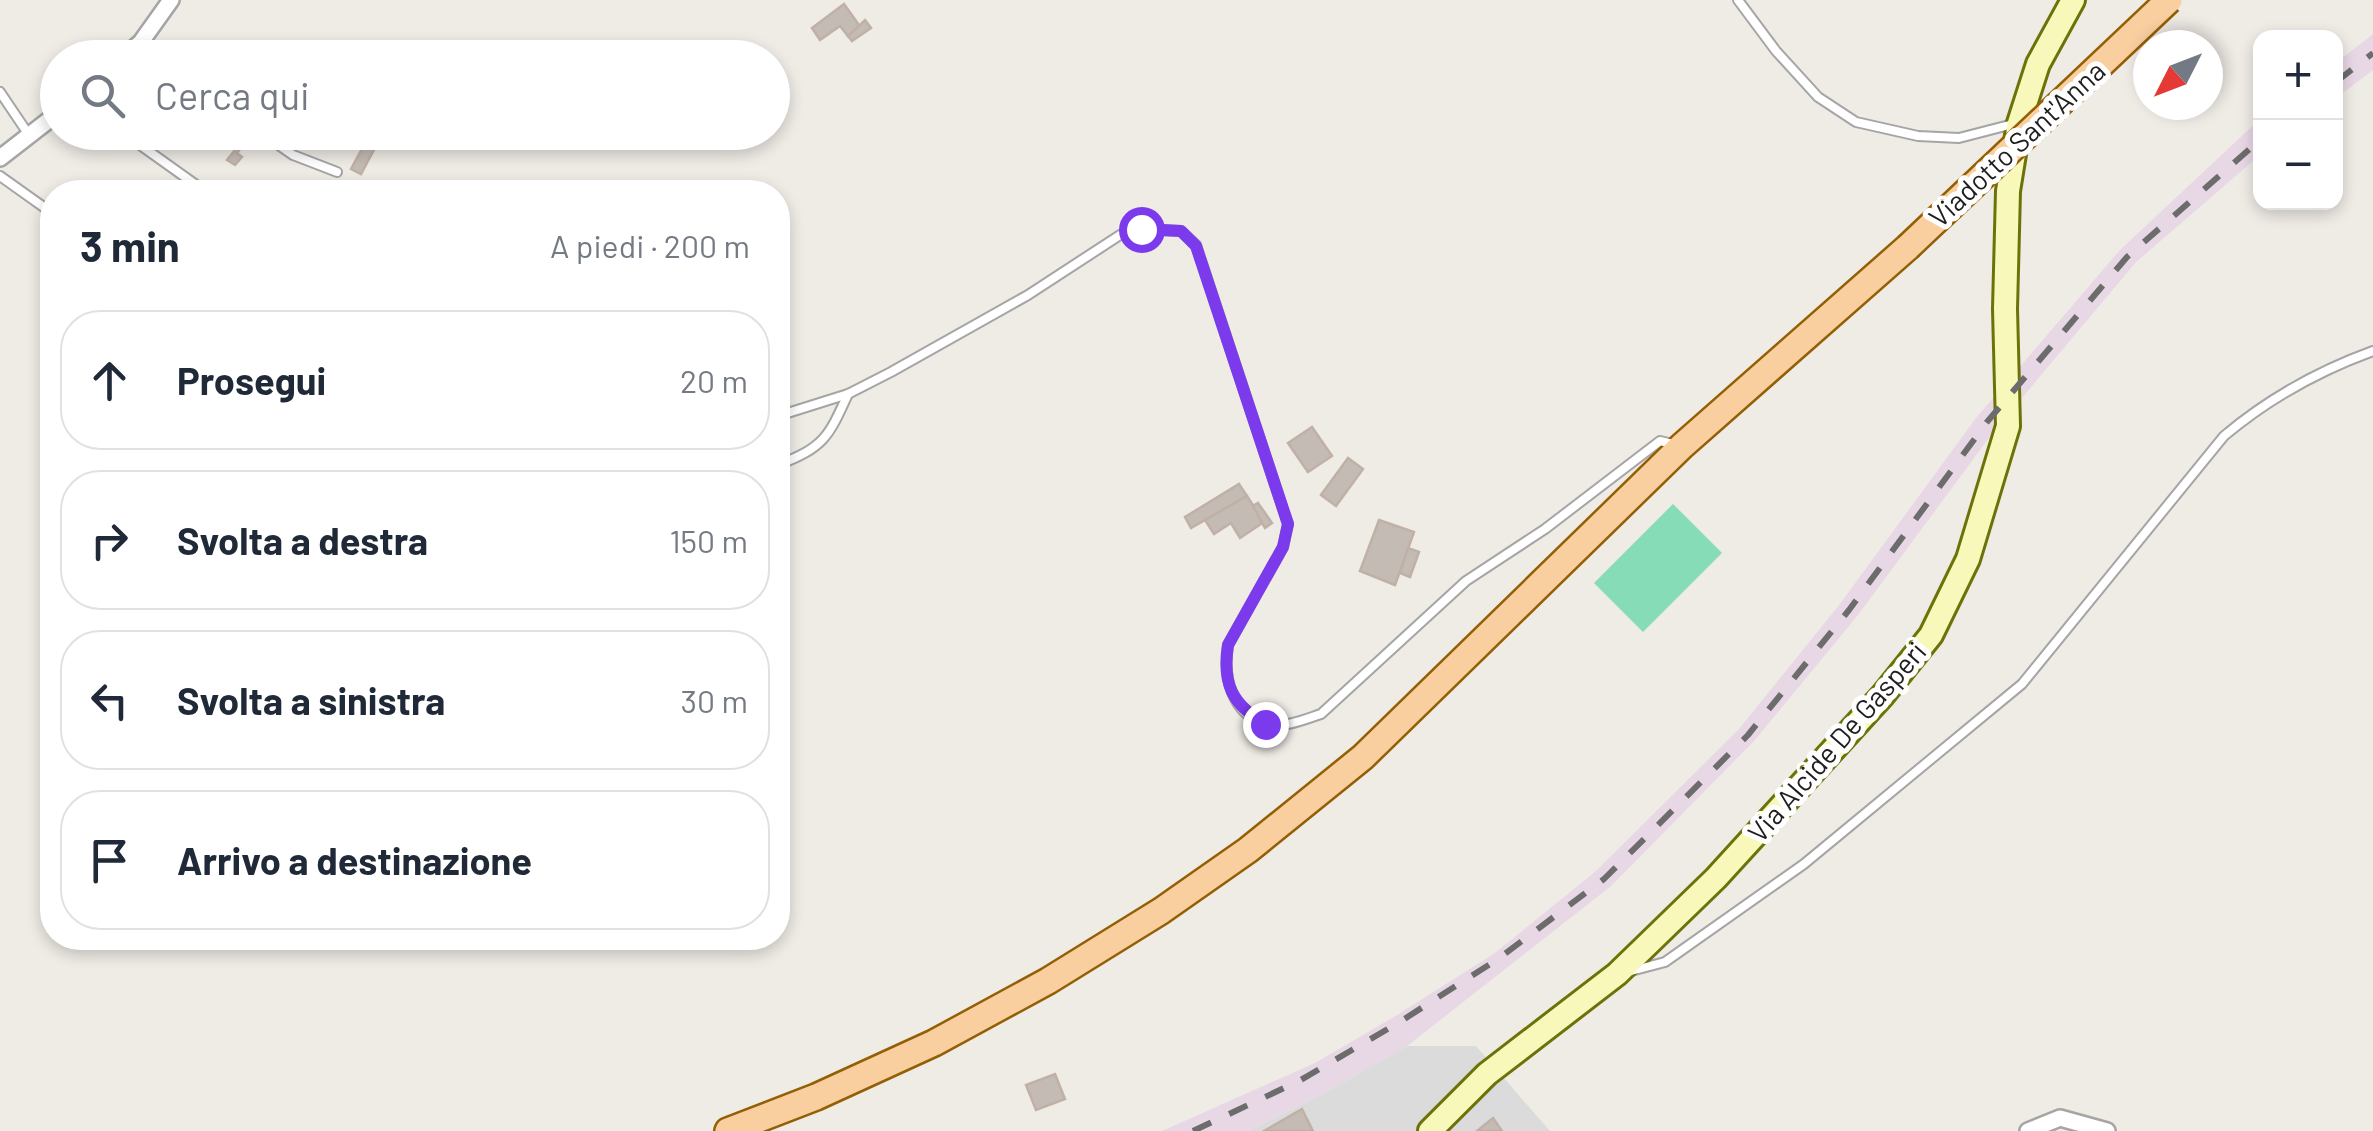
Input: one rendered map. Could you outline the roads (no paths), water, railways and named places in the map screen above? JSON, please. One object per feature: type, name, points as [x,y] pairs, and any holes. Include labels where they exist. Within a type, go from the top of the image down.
[{"type":"main road","name":"Via Alcide De Gasperi","points":[[1430,1131],[1487,1074],[1618,974],[1716,878],[1883,695],[1931,635],[1968,558],[2008,426],[2004,308],[2008,190],[2019,123],[2038,64],[2073,0]]},
{"type":"main road","name":"Viadotto Sant'Anna","points":[[728,1131],[816,1098],[934,1043],[1160,912],[1248,850],[1363,757],[1682,446],[1908,247],[2169,0]]},
{"type":"street","points":[[142,40],[171,0]]},
{"type":"street","points":[[0,158],[40,127]]},
{"type":"street","points":[[2028,1131],[2060,1118],[2106,1131]]},
{"type":"lane","points":[[1738,0],[1776,51],[1818,97],[1856,122],[1918,136],[1959,138],[2019,123]]},
{"type":"lane","points":[[0,92],[29,135]]},
{"type":"lane","points":[[147,150],[189,180]]},
{"type":"lane","points":[[287,150],[337,172]]},
{"type":"lane","points":[[0,176],[40,204]]},
{"type":"lane","points":[[790,412],[848,394],[1028,294],[1120,235],[1141,229],[1181,231],[1196,246],[1288,524],[1283,547],[1228,645],[1228,684],[1243,710],[1265,724],[1293,724],[1320,714],[1466,581],[1544,529],[1660,441],[1682,446]]},
{"type":"lane","points":[[1618,974],[1664,962],[1804,864],[1946,750],[2022,684],[2224,436],[2256,409],[2337,364],[2373,351]]},
{"type":"lane","points":[[790,460],[811,452],[832,431],[848,394]]},
{"type":"railway","points":[[2343,77],[2373,53]]},
{"type":"railway","points":[[1193,1131],[1299,1081],[1398,1023],[1498,959],[1604,879],[1748,735],[1849,610],[1987,422],[2127,257],[2253,146]]}]
